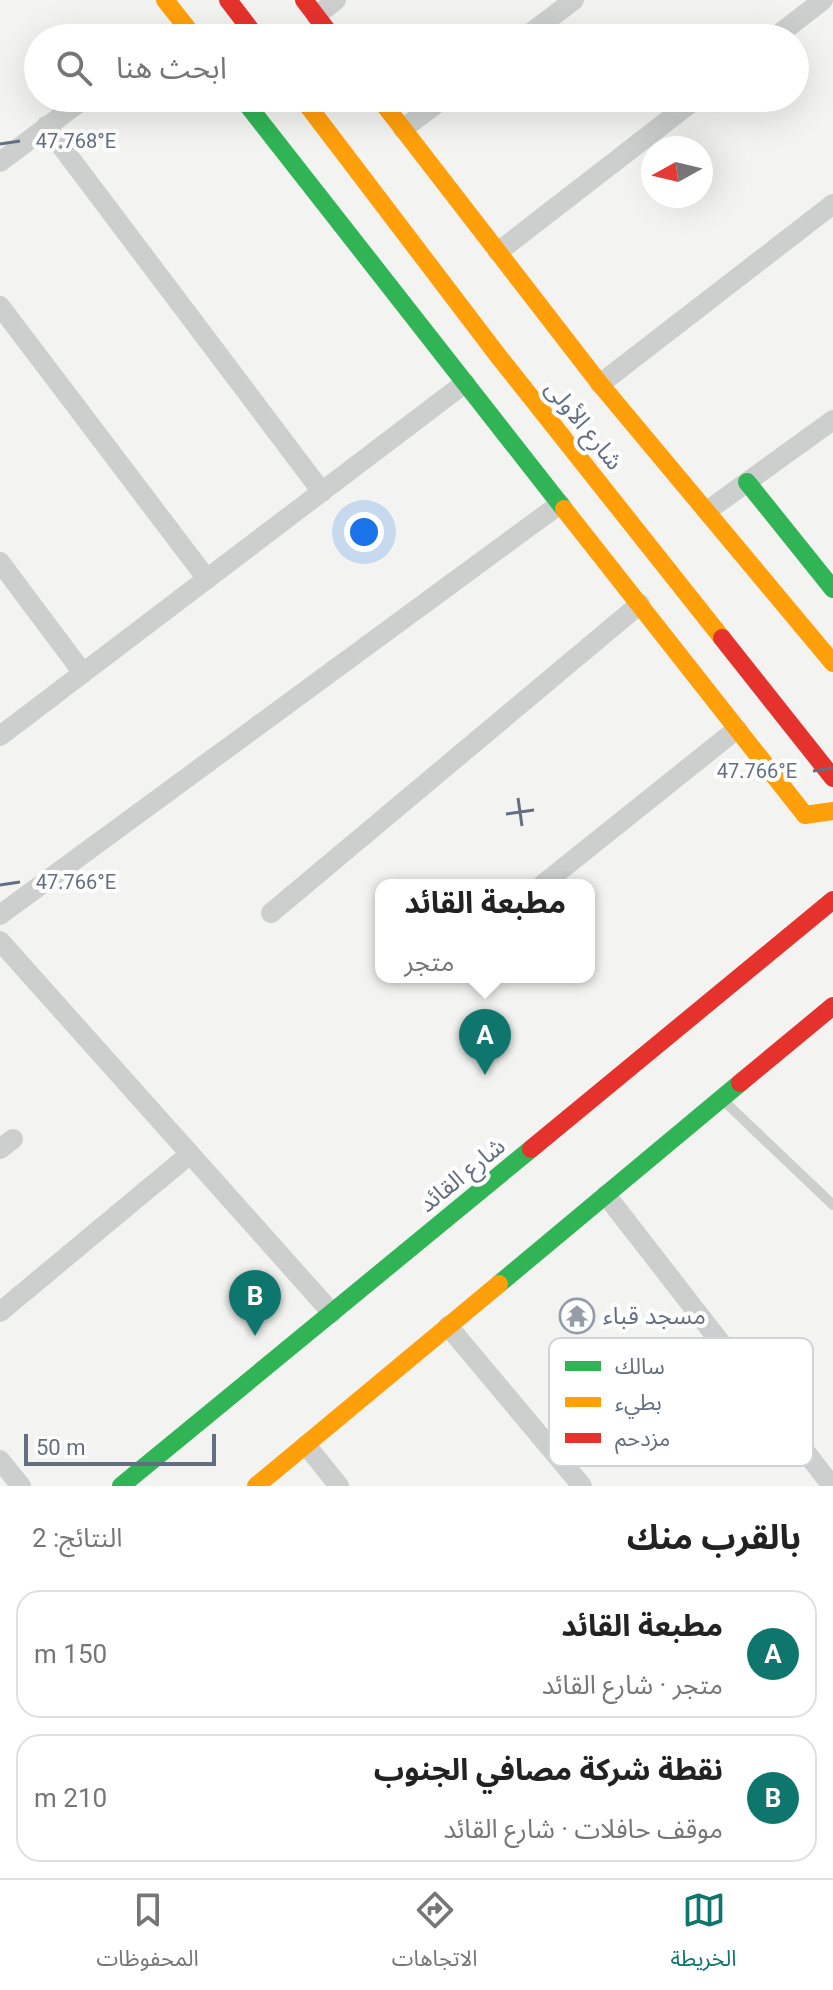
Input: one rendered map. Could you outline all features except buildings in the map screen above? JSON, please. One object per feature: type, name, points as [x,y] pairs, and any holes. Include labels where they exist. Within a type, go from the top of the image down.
[{"type":"main road","points":[[165,0],[184,24]]},
{"type":"main road","points":[[228,0],[246,24]]},
{"type":"main road","points":[[310,8],[322,24]]},
{"type":"main road","points":[[261,112],[315,153],[465,383],[805,815],[833,811]]},
{"type":"main road","name":"شارع الأولى","points":[[305,112],[315,153],[499,357],[833,778]]},
{"type":"main road","name":"شارع الأولى","points":[[390,112],[600,384],[833,663]]},
{"type":"main road","points":[[747,482],[833,589]]},
{"type":"main road","name":"شارع القائد","points":[[121,1486],[833,900]]},
{"type":"main road","points":[[256,1486],[722,1099],[828,1015]]},
{"type":"street","points":[[310,8],[336,0]]},
{"type":"street","points":[[542,24],[574,0]]},
{"type":"street","points":[[792,24],[823,0]]},
{"type":"street","points":[[0,162],[66,112]]},
{"type":"street","points":[[403,129],[425,112]]},
{"type":"street","points":[[498,252],[679,112]]},
{"type":"street","points":[[46,126],[322,492]]},
{"type":"street","points":[[600,384],[833,204]]},
{"type":"street","points":[[0,306],[207,579]]},
{"type":"street","points":[[0,736],[465,383]]},
{"type":"street","points":[[707,511],[833,420]]},
{"type":"street","points":[[0,915],[560,504]]},
{"type":"street","points":[[0,562],[83,673]]},
{"type":"street","points":[[271,913],[640,604]]},
{"type":"street","points":[[550,879],[737,729]]},
{"type":"street","points":[[0,941],[332,1313]]},
{"type":"street","points":[[0,1312],[190,1154]]},
{"type":"street","points":[[606,1195],[717,1338]]},
{"type":"street","points":[[448,1326],[549,1447]]},
{"type":"street","points":[[306,1445],[339,1486]]},
{"type":"street","points":[[0,1460],[21,1486]]},
{"type":"street","points":[[813,1462],[832,1486]]},
{"type":"street","points":[[565,1466],[582,1486]]},
{"type":"lane","points":[[722,1099],[833,1205]]},
{"type":"traffic: fast","points":[[253,112],[564,509]]},
{"type":"traffic: fast","points":[[747,482],[833,589]]},
{"type":"traffic: fast","points":[[499,1284],[740,1083]]},
{"type":"traffic: fast","points":[[121,1486],[531,1149]]},
{"type":"traffic: slow","points":[[165,0],[184,24]]},
{"type":"traffic: slow","points":[[313,112],[499,357],[722,638]]},
{"type":"traffic: slow","points":[[390,112],[600,384],[833,663]]},
{"type":"traffic: slow","points":[[564,509],[805,815],[833,811]]},
{"type":"traffic: slow","points":[[256,1486],[499,1284]]},
{"type":"traffic: jam","points":[[228,0],[246,24]]},
{"type":"traffic: jam","points":[[304,0],[322,24]]},
{"type":"traffic: jam","points":[[722,638],[833,778]]},
{"type":"traffic: jam","points":[[531,1149],[833,900]]},
{"type":"traffic: jam","points":[[740,1083],[833,1006]]},
{"type":"place","name":"مطبعة القائد","points":[[485,1075]]},
{"type":"place","name":"مسجد قباء","points":[[577,1316]]},
{"type":"place","name":"نقطة شركة مصافي الجنوب","points":[[255,1336]]}]
